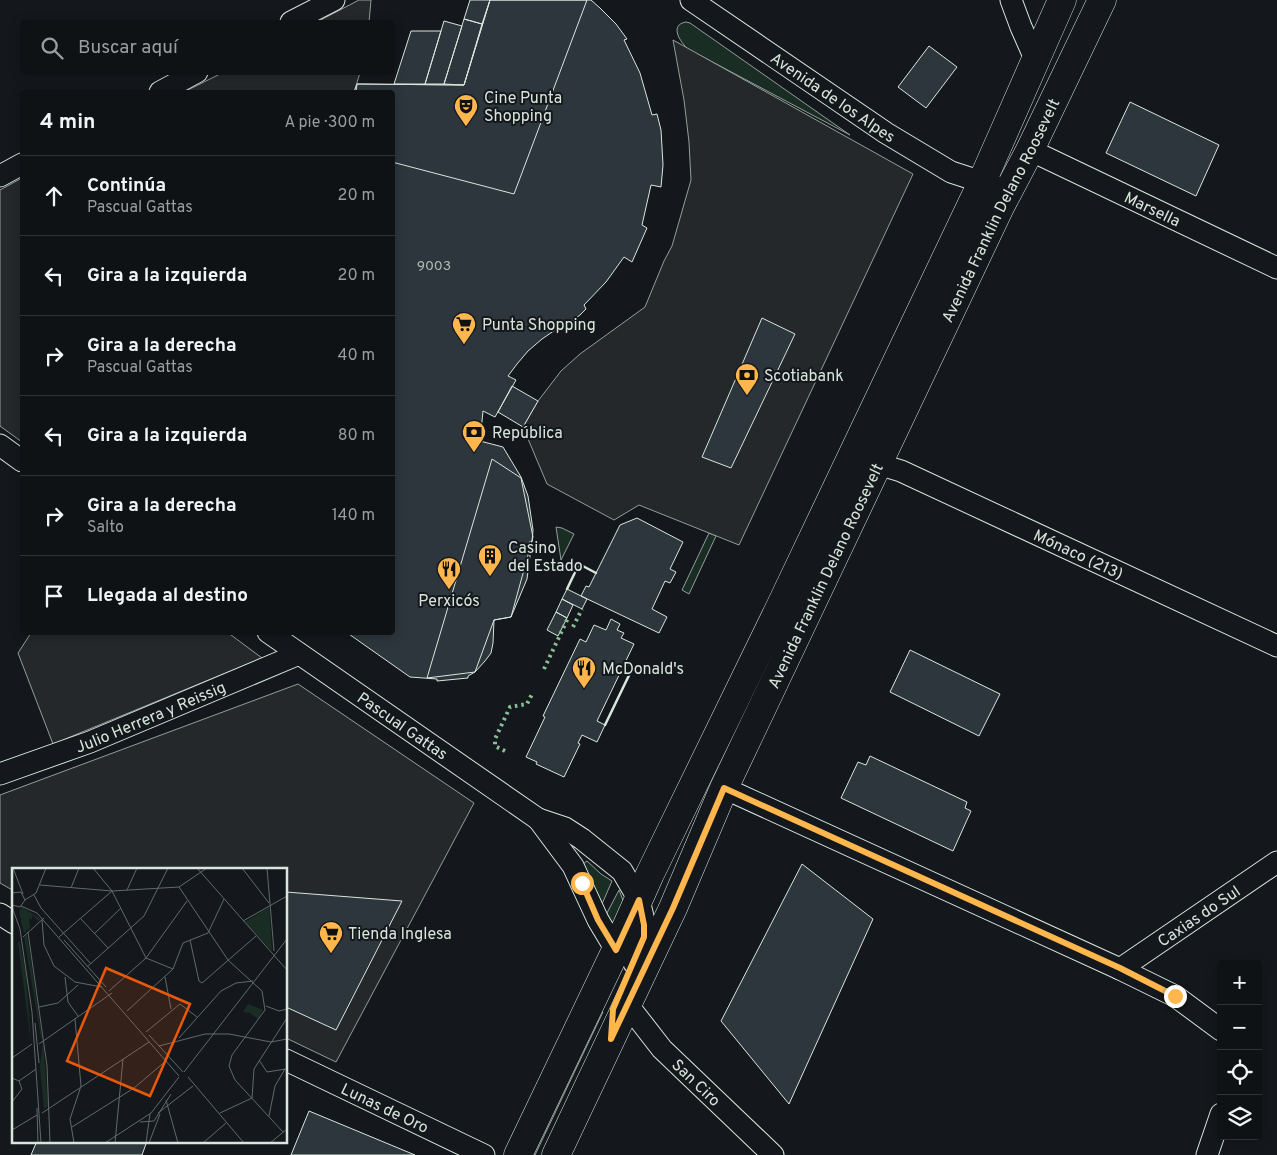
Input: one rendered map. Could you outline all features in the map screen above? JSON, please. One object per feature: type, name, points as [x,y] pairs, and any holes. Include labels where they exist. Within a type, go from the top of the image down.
[{"type":"main road","name":"Avenida Franklin Delano Roosevelt","points":[[518,1155],[616,950],[650,874],[781,605],[982,182],[1062,0]]},
{"type":"main road","name":"Avenida Franklin Delano Roosevelt","points":[[556,1155],[673,908],[724,788],[1008,190],[1030,150],[1102,0]]},
{"type":"street","points":[[295,20],[334,0]]},
{"type":"street","name":"Avenida de los Alpes","points":[[691,0],[886,133],[951,172],[1008,190]]},
{"type":"street","points":[[1011,0],[1036,61]]},
{"type":"street","points":[[164,90],[191,75]]},
{"type":"street","name":"Marsella","points":[[1030,150],[1277,268]]},
{"type":"street","points":[[0,176],[20,165]]},
{"type":"street","points":[[0,446],[20,460]]},
{"type":"street","name":"Mónaco (213)","points":[[878,464],[901,471],[1277,646]]},
{"type":"street","name":"Pascual Gattas","points":[[272,635],[538,819],[565,828],[582,839],[622,871],[639,900],[644,925],[644,937],[613,1009],[611,1039]]},
{"type":"street","name":"Julio Herrera y Reissig","points":[[0,774],[90,742],[298,654]]},
{"type":"street","points":[[724,788],[1120,968],[1175,996],[1217,1027]]},
{"type":"street","name":"Pascual Gattas","points":[[538,819],[573,866],[598,920],[616,950]]},
{"type":"street","name":"Caxias do Sul","points":[[1120,968],[1277,862]]},
{"type":"street","points":[[0,914],[12,922]]},
{"type":"street","name":"San Ciro","points":[[628,1004],[662,1049],[773,1155]]},
{"type":"street","name":"Lunas de Oro","points":[[288,1061],[484,1155]]},
{"type":"street","points":[[1207,1155],[1217,1126]]},
{"type":"green space","points":[[686,22],[850,135],[688,49],[679,38],[677,30],[681,24]]},
{"type":"green space","points":[[556,527],[574,534],[561,560]]},
{"type":"green space","points":[[709,533],[716,536],[689,594],[682,590]]},
{"type":"green space","points":[[587,861],[612,881],[602,904],[583,864]]},
{"type":"green space","points":[[619,890],[624,903],[612,926],[607,913]]},
{"type":"green space","points":[[600,1010],[603,1012],[535,1155],[531,1155]]},
{"type":"shaded area","points":[[359,0],[371,0],[369,20],[321,20]]},
{"type":"shaded area","points":[[673,40],[913,174],[739,545],[639,505],[614,520],[547,484],[523,427],[538,401],[561,371],[580,354],[645,307],[672,246],[691,180],[684,100]]},
{"type":"shaded area","points":[[218,75],[359,75],[355,90],[188,90]]},
{"type":"shaded area","points":[[20,179],[20,441],[0,426],[0,190]]},
{"type":"shaded area","points":[[30,635],[231,635],[262,658],[53,744],[18,653]]},
{"type":"shaded area","points":[[298,684],[474,803],[336,1062],[288,1039],[288,868],[12,868],[12,890],[0,883],[0,795]]},
{"type":"building","points":[[470,0],[490,0],[482,24],[464,19]]},
{"type":"building","name":"Punta Shopping","points":[[490,0],[591,0],[616,24],[627,39],[624,40],[640,73],[652,115],[657,114],[661,130],[663,165],[661,187],[651,185],[642,225],[647,228],[632,262],[624,257],[606,282],[584,305],[586,309],[580,315],[558,332],[558,328],[542,339],[528,351],[508,376],[516,380],[495,417],[483,411],[480,441],[503,447],[521,477],[528,496],[533,530],[532,542],[529,542],[530,556],[527,579],[511,617],[494,620],[491,653],[485,661],[468,678],[437,681],[437,679],[410,677],[350,635],[395,635],[395,90],[355,90],[357,84],[464,85]]},
{"type":"building","name":"Cine Punta Shopping","points":[[490,0],[587,0],[514,194],[395,163],[395,90],[356,90],[357,84],[464,85]]},
{"type":"building","points":[[464,19],[482,24],[464,85],[444,84]]},
{"type":"building","points":[[444,21],[462,26],[444,84],[425,84]]},
{"type":"building","points":[[411,31],[441,31],[425,84],[394,84]]},
{"type":"building","points":[[929,46],[957,67],[926,108],[898,87]]},
{"type":"building","points":[[1130,102],[1219,145],[1196,196],[1106,153]]},
{"type":"building","name":"Scotiabank","points":[[762,318],[795,334],[731,468],[702,457]]},
{"type":"building","points":[[512,386],[538,401],[523,427],[498,412]]},
{"type":"building","name":"Casino del Estado","points":[[492,459],[521,478],[533,537],[511,617],[494,620],[475,672],[427,678]]},
{"type":"building","points":[[637,518],[683,542],[670,569],[676,572],[670,583],[665,581],[652,609],[667,617],[659,633],[581,596],[586,586],[589,587],[620,525]]},
{"type":"building","points":[[567,589],[587,599],[582,609],[562,599]]},
{"type":"building","points":[[562,599],[573,605],[567,618],[556,612]]},
{"type":"building","points":[[556,612],[567,618],[558,636],[547,630]]},
{"type":"building","name":"McDonald's","points":[[611,619],[620,624],[617,630],[624,633],[621,638],[634,644],[597,721],[605,725],[597,742],[582,735],[578,743],[580,744],[564,777],[536,764],[537,762],[526,757],[545,717],[543,716],[580,639],[586,642],[594,625],[606,630]]},
{"type":"building","points":[[910,650],[1000,694],[979,736],[890,692]]},
{"type":"building","points":[[870,756],[967,802],[965,808],[971,811],[953,851],[841,798],[858,762],[866,765]]},
{"type":"building","points":[[802,864],[873,919],[789,1104],[721,1021]]},
{"type":"building","name":"Tienda Inglesa","points":[[288,892],[402,901],[336,1030],[288,1008]]},
{"type":"building","points":[[309,1111],[415,1155],[291,1155]]},
{"type":"building","points":[[37,1142],[147,1142],[142,1155],[31,1155]]},
{"type":"hedge","points":[[573,627],[582,609]]},
{"type":"hedge","points":[[544,669],[568,618]]},
{"type":"hedge","points":[[505,751],[495,746],[495,739],[510,707],[527,704],[532,694]]},
{"type":"wall","points":[[567,589],[579,564],[596,573]]},
{"type":"wall","points":[[605,725],[633,667],[625,662]]},
{"type":"place","name":"Cine Punta Shopping","points":[[466,127]]},
{"type":"place","name":"Punta Shopping","points":[[464,345]]},
{"type":"place","name":"Scotiabank","points":[[747,396]]},
{"type":"place","name":"República","points":[[474,453]]},
{"type":"place","name":"Casino del Estado","points":[[490,577]]},
{"type":"place","name":"Perxico´s","points":[[449,590]]},
{"type":"place","name":"McDonald's","points":[[584,689]]},
{"type":"place","name":"Tienda Inglesa","points":[[331,954]]},
{"type":"route","points":[[582,883],[598,920],[616,950],[639,900],[642,912],[644,937],[613,1009],[611,1039],[673,908],[724,788],[1120,968],[1175,996]]}]
